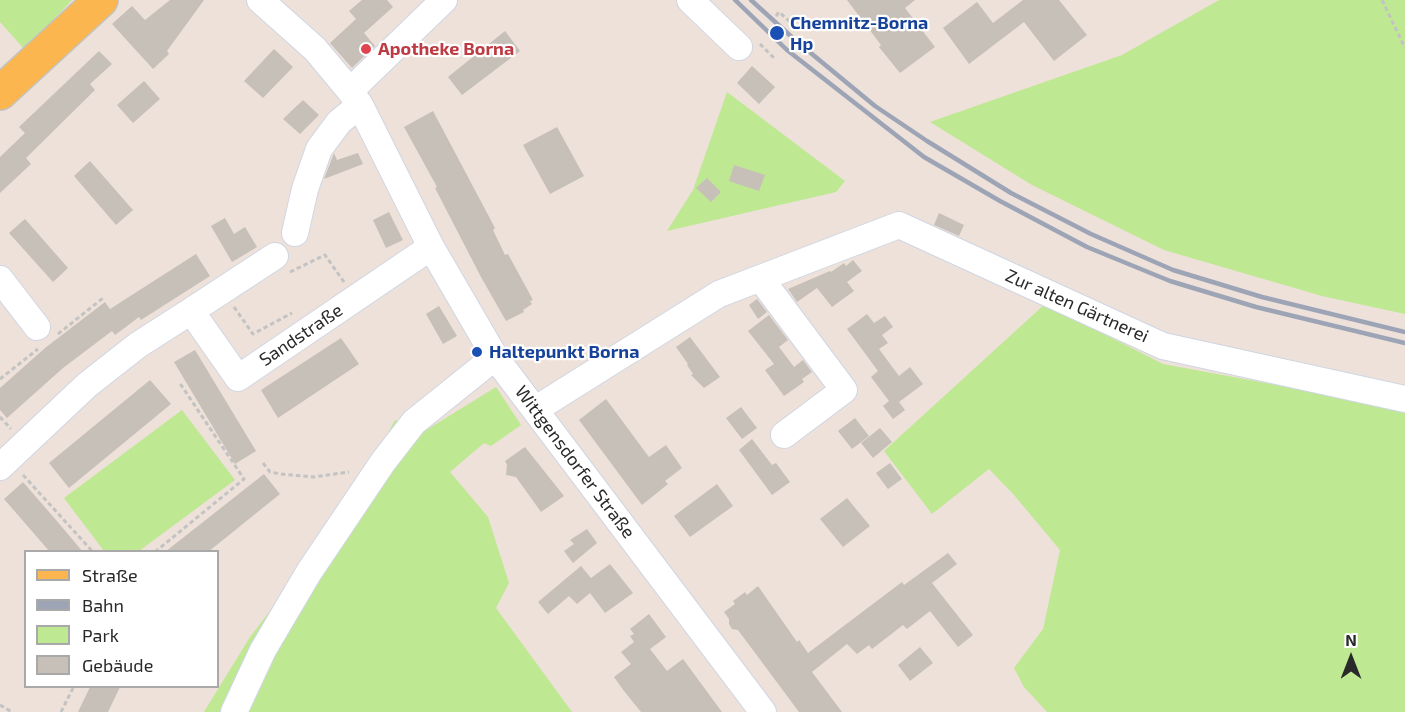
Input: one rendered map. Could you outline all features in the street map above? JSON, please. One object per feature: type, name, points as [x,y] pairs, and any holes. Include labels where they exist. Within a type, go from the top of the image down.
[{"type":"main road","points":[[0,93],[101,0]]},
{"type":"street","name":"Wittgensdorfer Straße","points":[[260,0],[274,10],[315,49],[355,98],[430,247],[495,357],[762,712]]},
{"type":"street","points":[[295,233],[305,189],[319,149],[355,98],[444,0]]},
{"type":"street","points":[[690,0],[751,47]]},
{"type":"street","name":"Zur alten Gärtnerei","points":[[536,409],[719,294],[899,225],[1163,346],[1405,399]]},
{"type":"street","name":"Sandstraße","points":[[191,311],[238,378],[430,247]]},
{"type":"street","points":[[4,463],[87,385],[138,345],[275,256]]},
{"type":"street","points":[[0,279],[37,327]]},
{"type":"street","points":[[761,279],[844,390],[784,435]]},
{"type":"street","points":[[234,712],[263,650],[309,572],[382,462],[414,422],[495,357]]},
{"type":"path","points":[[1382,0],[1405,48]]},
{"type":"path","points":[[776,16],[779,12],[799,30]]},
{"type":"path","points":[[751,47],[775,56]]},
{"type":"path","points":[[275,256],[284,275],[325,255],[344,282],[335,287]]},
{"type":"path","points":[[233,306],[253,334],[301,309]]},
{"type":"path","points":[[157,550],[244,479],[179,382]]},
{"type":"path","points":[[263,464],[270,472],[313,477],[339,475],[382,462]]},
{"type":"path","points":[[4,463],[91,550]]},
{"type":"path","points":[[61,712],[73,688]]},
{"type":"path","points":[[0,705],[12,712]]},
{"type":"green space","points":[[0,0],[72,0],[25,50],[0,22]]},
{"type":"green space","points":[[1219,0],[1405,0],[1405,314],[1322,296],[1164,250],[1032,185],[930,122],[1122,55]]},
{"type":"green space","points":[[727,92],[845,181],[836,192],[667,231],[693,190]]},
{"type":"green space","points":[[1045,304],[1163,364],[1374,403],[1405,391],[1405,712],[1047,712],[1024,687],[1014,668],[1043,629],[1060,550],[989,469],[932,514],[884,451]]},
{"type":"green space","points":[[496,387],[521,425],[491,446],[484,443],[450,472],[488,517],[509,583],[496,608],[572,712],[204,712],[250,637],[344,514],[395,420],[428,429]]},
{"type":"green space","points":[[182,410],[235,480],[140,550],[103,550],[64,498]]},
{"type":"building","points":[[170,0],[204,0],[167,51],[169,54],[153,69],[112,24],[132,6],[145,20]]},
{"type":"building","points":[[362,0],[387,0],[393,7],[364,33],[375,46],[352,68],[330,43],[356,19],[349,11]]},
{"type":"building","points":[[847,0],[915,0],[905,8],[935,47],[900,73]]},
{"type":"building","points":[[1023,0],[1059,0],[1087,35],[1054,61],[1024,22],[969,64],[943,28],[977,2],[993,23]]},
{"type":"building","points":[[505,31],[520,51],[462,95],[448,77]]},
{"type":"building","points":[[274,49],[293,67],[263,98],[244,81]]},
{"type":"building","points":[[99,51],[112,64],[90,84],[95,90],[26,158],[31,164],[0,193],[0,157],[25,133],[19,127]]},
{"type":"building","points":[[752,66],[775,87],[759,104],[737,83]]},
{"type":"building","points":[[144,81],[160,99],[133,123],[117,105]]},
{"type":"building","points":[[303,100],[319,115],[300,134],[283,119]]},
{"type":"building","points":[[433,111],[495,228],[493,230],[505,255],[508,254],[533,300],[530,301],[532,304],[523,310],[524,312],[506,321],[404,127]]},
{"type":"building","points":[[557,127],[584,176],[550,194],[523,145]]},
{"type":"building","points":[[334,153],[337,160],[358,153],[363,164],[324,179]]},
{"type":"building","points":[[90,161],[133,210],[116,225],[74,176]]},
{"type":"building","points":[[734,165],[765,175],[759,191],[729,181]]},
{"type":"building","points":[[707,178],[721,192],[711,202],[696,188]]},
{"type":"building","points":[[389,212],[403,240],[386,248],[373,220]]},
{"type":"building","points":[[939,213],[964,225],[959,236],[934,225]]},
{"type":"building","points":[[225,218],[234,234],[245,227],[257,247],[232,262],[211,226]]},
{"type":"building","points":[[25,219],[68,268],[53,282],[9,233]]},
{"type":"building","points":[[196,254],[210,276],[141,320],[139,317],[115,335],[112,331],[63,368],[7,418],[0,410],[0,388],[45,348],[105,302],[110,309]]},
{"type":"building","points":[[853,260],[862,271],[847,282],[854,291],[832,307],[817,288],[797,302],[788,289],[831,272],[844,263],[846,266]]},
{"type":"building","points":[[757,299],[767,312],[758,319],[749,305]]},
{"type":"building","points":[[439,306],[457,336],[443,344],[426,314]]},
{"type":"building","points":[[867,314],[874,323],[885,316],[893,327],[882,335],[888,343],[879,349],[899,376],[910,367],[923,384],[899,402],[905,410],[893,419],[883,406],[889,401],[871,377],[878,371],[847,329]]},
{"type":"building","points":[[769,315],[788,340],[779,347],[794,367],[803,360],[812,372],[802,379],[804,382],[784,396],[765,370],[774,364],[748,331]]},
{"type":"building","points":[[690,337],[720,377],[704,388],[691,375],[693,374],[688,364],[676,347]]},
{"type":"building","points":[[341,338],[359,364],[278,418],[261,390]]},
{"type":"building","points":[[195,350],[256,451],[235,464],[174,362]]},
{"type":"building","points":[[150,380],[171,404],[69,488],[49,463]]},
{"type":"building","points":[[606,399],[649,457],[666,445],[682,468],[665,481],[668,484],[642,505],[579,420]]},
{"type":"building","points":[[741,407],[757,428],[742,439],[726,418]]},
{"type":"building","points":[[855,418],[869,436],[852,449],[838,431]]},
{"type":"building","points":[[880,428],[892,442],[873,458],[861,443]]},
{"type":"building","points":[[752,439],[772,465],[776,463],[790,482],[772,495],[739,450]]},
{"type":"building","points":[[525,447],[564,496],[541,512],[516,477],[506,475],[505,461]]},
{"type":"building","points":[[890,463],[902,479],[888,489],[876,473]]},
{"type":"building","points":[[264,474],[280,494],[210,550],[168,550]]},
{"type":"building","points":[[23,482],[81,550],[48,550],[4,499]]},
{"type":"building","points":[[717,484],[733,506],[690,537],[674,516]]},
{"type":"building","points":[[847,498],[870,526],[843,547],[820,519]]},
{"type":"building","points":[[587,529],[597,543],[573,563],[564,551],[574,544],[570,540]]},
{"type":"building","points":[[948,553],[957,564],[932,583],[973,635],[958,647],[930,611],[907,629],[903,625],[872,649],[869,645],[857,654],[847,644],[812,672],[842,712],[799,712],[738,630],[732,629],[724,612],[735,604],[733,601],[745,592],[747,595],[758,586],[797,642],[799,640],[808,653],[902,582],[904,585]]},
{"type":"building","points":[[610,564],[633,593],[605,613],[590,593],[577,604],[569,596],[548,614],[538,602],[581,566],[591,578]]},
{"type":"building","points":[[649,614],[666,637],[650,649],[667,671],[683,659],[722,712],[641,712],[624,691],[614,677],[631,664],[621,652],[634,642],[630,636],[634,634],[630,629]]},
{"type":"building","points":[[920,647],[933,663],[910,681],[898,665]]},
{"type":"building","points":[[90,688],[120,688],[108,712],[78,712]]},
{"type":"railway","points":[[735,0],[787,50],[924,157],[1087,247],[1170,281],[1256,307],[1405,343]]},
{"type":"railway","points":[[751,0],[795,40],[875,106],[1011,193],[1091,234],[1173,270],[1262,297],[1405,332]]},
{"type":"place","name":"Chemnitz-Borna Hp","points":[[777,33]]},
{"type":"place","name":"Apotheke Borna","points":[[366,49]]},
{"type":"place","name":"Haltepunkt Borna","points":[[477,352]]}]
